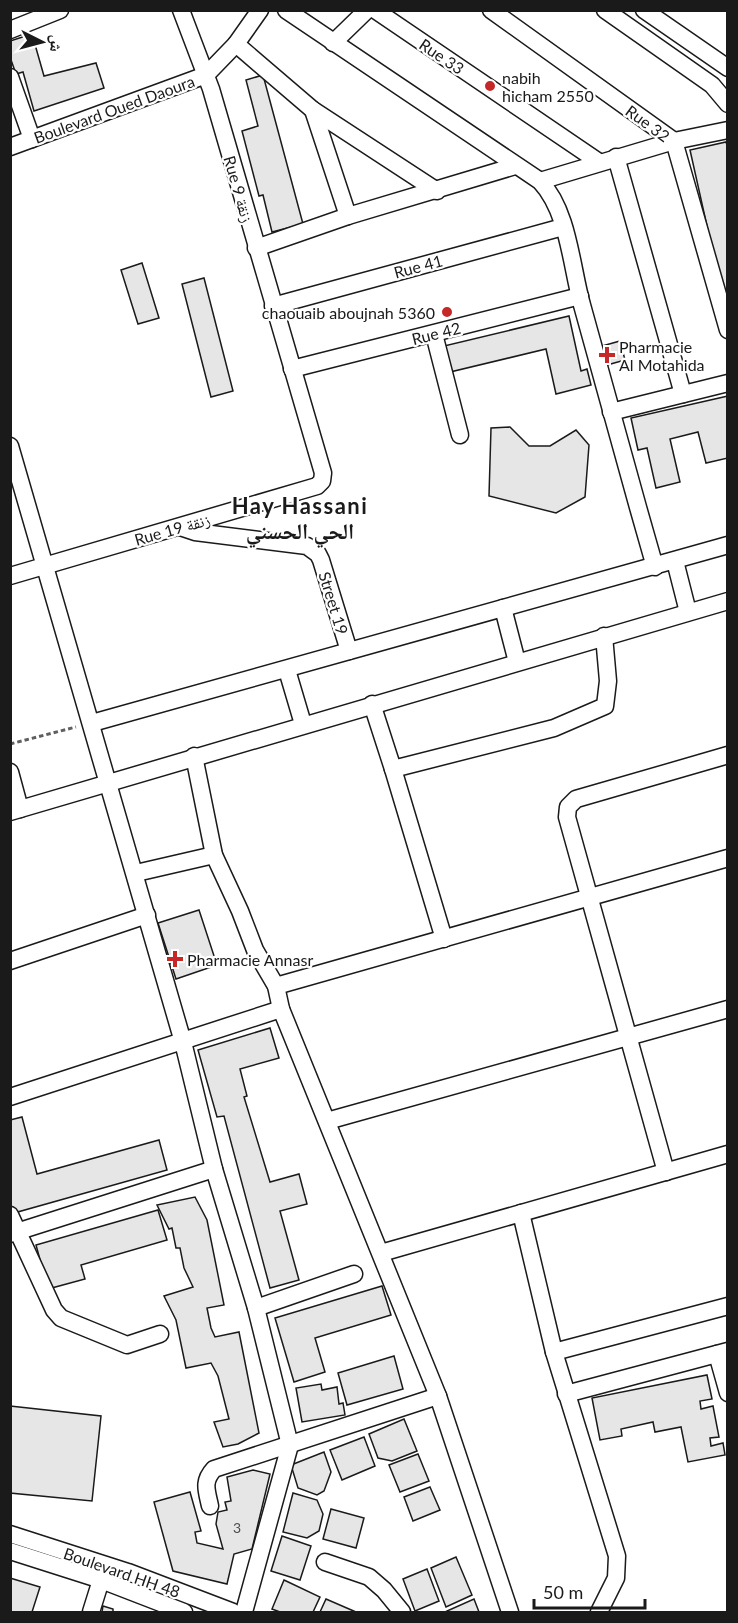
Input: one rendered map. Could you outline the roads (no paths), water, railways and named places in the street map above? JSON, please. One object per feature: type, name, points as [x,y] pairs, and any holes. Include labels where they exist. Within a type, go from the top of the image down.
[{"type":"street","points":[[10,30],[60,10]]},
{"type":"street","name":"Rue 9 زنقة","points":[[181,10],[206,75],[292,369]]},
{"type":"street","name":"Boulevard Oued Daoura","points":[[10,147],[206,75],[236,44],[260,10]]},
{"type":"street","points":[[286,10],[540,181],[550,191],[563,226],[611,412],[655,567]]},
{"type":"street","points":[[333,43],[367,10]]},
{"type":"street","name":"Rue 33","points":[[375,10],[599,162]]},
{"type":"street","name":"Rue 32","points":[[490,10],[674,141],[728,330]]},
{"type":"street","points":[[605,10],[712,85],[728,104]]},
{"type":"street","points":[[644,10],[728,68]]},
{"type":"street","points":[[236,44],[313,110],[437,191]]},
{"type":"street","points":[[10,77],[32,139]]},
{"type":"street","points":[[313,110],[348,216]]},
{"type":"street","points":[[540,181],[674,141],[728,130]]},
{"type":"street","points":[[616,157],[684,393]]},
{"type":"street","points":[[256,248],[348,216],[515,166]]},
{"type":"street","name":"Rue 41","points":[[273,306],[563,226]]},
{"type":"street","name":"Rue 42","points":[[292,369],[580,296]]},
{"type":"street","points":[[434,334],[460,435]]},
{"type":"street","name":"Rue 19 زنقة","points":[[10,576],[320,484],[323,473],[292,369]]},
{"type":"street","points":[[611,412],[728,383]]},
{"type":"street","points":[[10,447],[136,873],[183,1042],[214,1169],[256,1308],[290,1445],[244,1612]]},
{"type":"street","name":"Street 19","points":[[180,527],[195,532],[307,546],[313,549],[321,560],[349,651]]},
{"type":"street","points":[[92,723],[728,545]]},
{"type":"street","points":[[675,561],[688,612]]},
{"type":"street","points":[[10,772],[15,810],[604,636],[728,602]]},
{"type":"street","points":[[503,608],[517,662]]},
{"type":"street","points":[[393,769],[554,728],[605,706],[608,681],[604,636]]},
{"type":"street","points":[[287,670],[303,724]]},
{"type":"street","points":[[372,704],[444,939]]},
{"type":"street","points":[[666,1172],[567,817],[568,807],[576,799],[728,755]]},
{"type":"street","points":[[194,756],[214,855],[255,950],[276,986],[281,1009],[438,1396],[510,1612]]},
{"type":"street","points":[[136,873],[214,855]]},
{"type":"street","points":[[276,986],[728,858]]},
{"type":"street","points":[[10,961],[147,915]]},
{"type":"street","points":[[10,1097],[281,1009]]},
{"type":"street","points":[[327,1121],[628,1035],[728,1009]]},
{"type":"street","points":[[381,1253],[728,1154]]},
{"type":"street","points":[[13,1233],[214,1169]]},
{"type":"street","points":[[521,1213],[554,1352],[617,1556],[616,1578],[599,1612]]},
{"type":"street","points":[[10,1215],[13,1233],[54,1310],[61,1318],[127,1345],[160,1334]]},
{"type":"street","points":[[256,1308],[354,1274]]},
{"type":"street","points":[[554,1352],[728,1306]]},
{"type":"street","points":[[566,1394],[722,1353],[728,1393]]},
{"type":"street","points":[[210,1506],[205,1486],[207,1477],[214,1469],[438,1396]]},
{"type":"street","name":"Boulevard HH 48","points":[[10,1534],[128,1572],[233,1612]]},
{"type":"street","name":"Boulevard HH 48","points":[[10,1551],[101,1580],[184,1612]]},
{"type":"street","points":[[325,1562],[369,1577],[384,1590],[397,1610]]},
{"type":"street","points":[[91,1612],[101,1580]]},
{"type":"place","name":"nabih hicham 2550","points":[[490,86]]},
{"type":"place","name":"chaouaib aboujnah 5360","points":[[447,312]]},
{"type":"place","name":"Pharmacie Al Motahida","points":[[607,355]]},
{"type":"place","name":"Pharmacie Annasr","points":[[175,959]]},
{"type":"district","name":"Hay Hassani الحي الحسني","points":[[300,518]]}]
